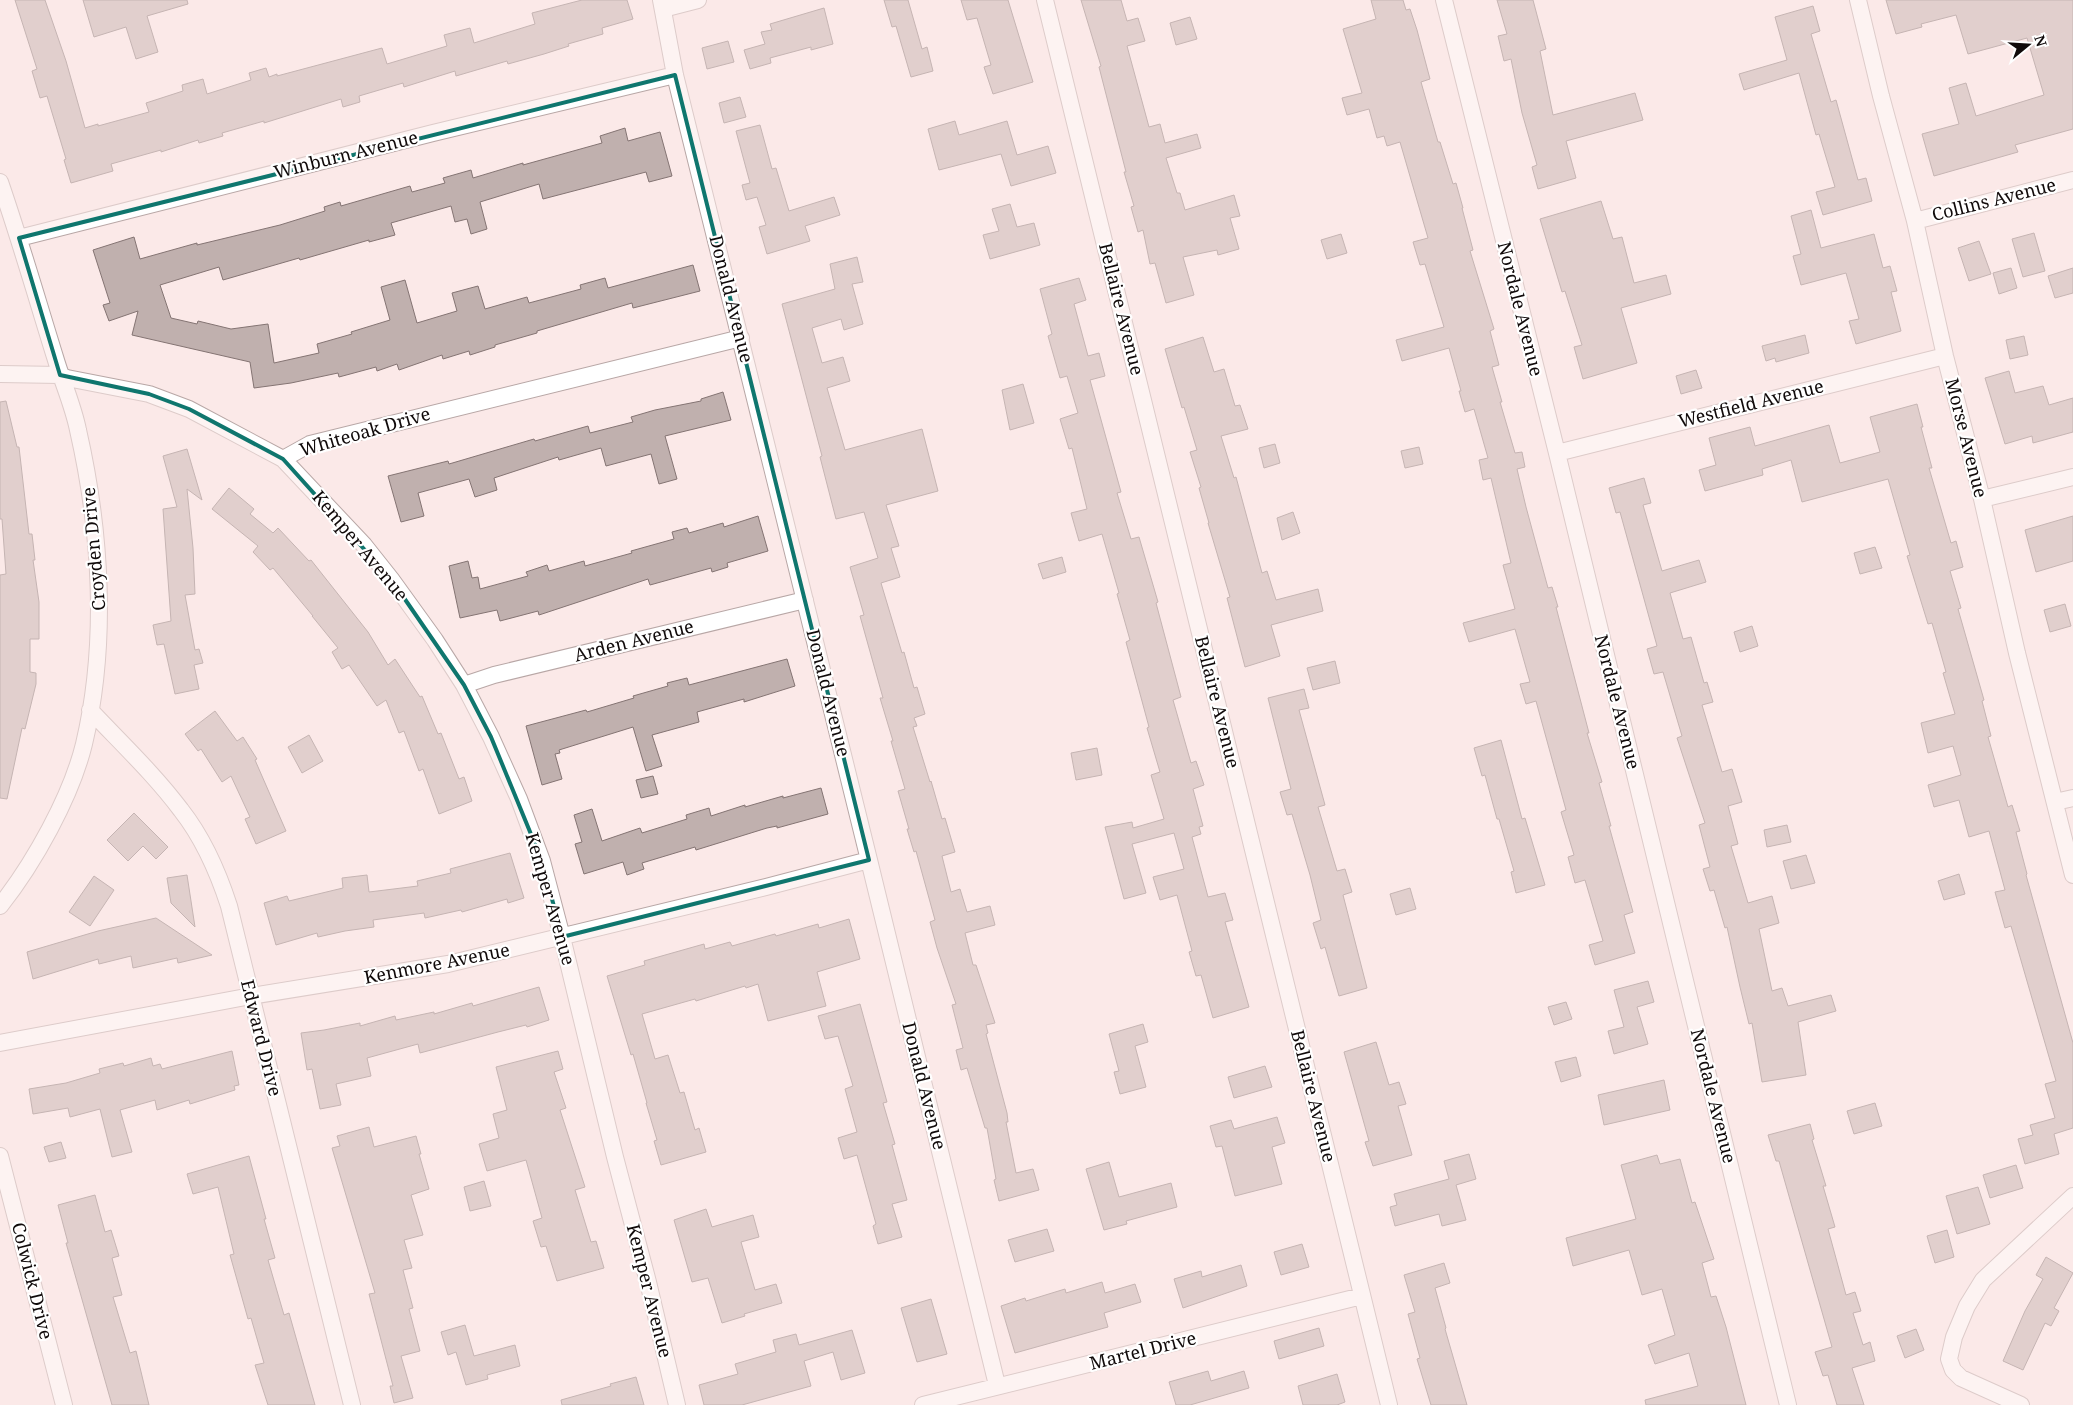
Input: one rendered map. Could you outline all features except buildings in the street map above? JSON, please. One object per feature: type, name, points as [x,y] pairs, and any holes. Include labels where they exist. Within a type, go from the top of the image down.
[{"type":"street","points":[[662,5],[698,0]]},
{"type":"street","name":"Bellaire Avenue","points":[[1045,0],[1389,1405]]},
{"type":"street","name":"Nordale Avenue","points":[[1444,0],[1557,453],[1788,1405]]},
{"type":"street","name":"Morse Avenue","points":[[1858,0],[1881,96],[1915,221],[1945,356],[1982,499],[2017,653],[2073,876]]},
{"type":"street","name":"Donald Avenue","points":[[662,5],[675,75],[997,1385]]},
{"type":"street","name":"Winburn Avenue","points":[[19,238],[433,133],[675,75]]},
{"type":"street","name":"Collins Avenue","points":[[1915,221],[2073,180]]},
{"type":"street","name":"Croyden Drive","points":[[0,182],[78,428],[91,495],[97,549],[99,626],[90,710],[84,745],[70,786],[45,836],[11,892],[0,906]]},
{"type":"street","name":"Whiteoak Drive","points":[[0,374],[60,375],[149,394],[189,409],[283,459],[310,444],[741,338]]},
{"type":"street","name":"Westfield Avenue","points":[[1557,453],[1945,356]]},
{"type":"street","name":"Kemper Avenue","points":[[283,459],[370,552],[430,632],[464,685],[491,737],[519,799],[542,861],[562,937],[677,1405]]},
{"type":"street","points":[[1982,499],[2073,477]]},
{"type":"street","name":"Arden Avenue","points":[[464,685],[494,675],[805,600]]},
{"type":"street","name":"Edward Drive","points":[[90,710],[154,776],[182,811],[203,844],[222,885],[229,906],[352,1405]]},
{"type":"street","points":[[2055,802],[2073,798]]},
{"type":"street","name":"Kenmore Avenue","points":[[0,1043],[251,996],[448,964],[766,887],[869,860]]},
{"type":"street","name":"Colwick Drive","points":[[0,1156],[64,1405]]},
{"type":"street","points":[[2021,1405],[1961,1378],[1953,1370],[1949,1359],[1950,1352],[1967,1306],[1983,1280],[2073,1196]]},
{"type":"street","name":"Martel Drive","points":[[922,1405],[1362,1296]]},
{"type":"highlighted area","points":[[675,75],[869,860],[562,937],[542,861],[491,737],[464,685],[391,579],[283,459],[189,409],[149,394],[60,375],[19,238]]}]
